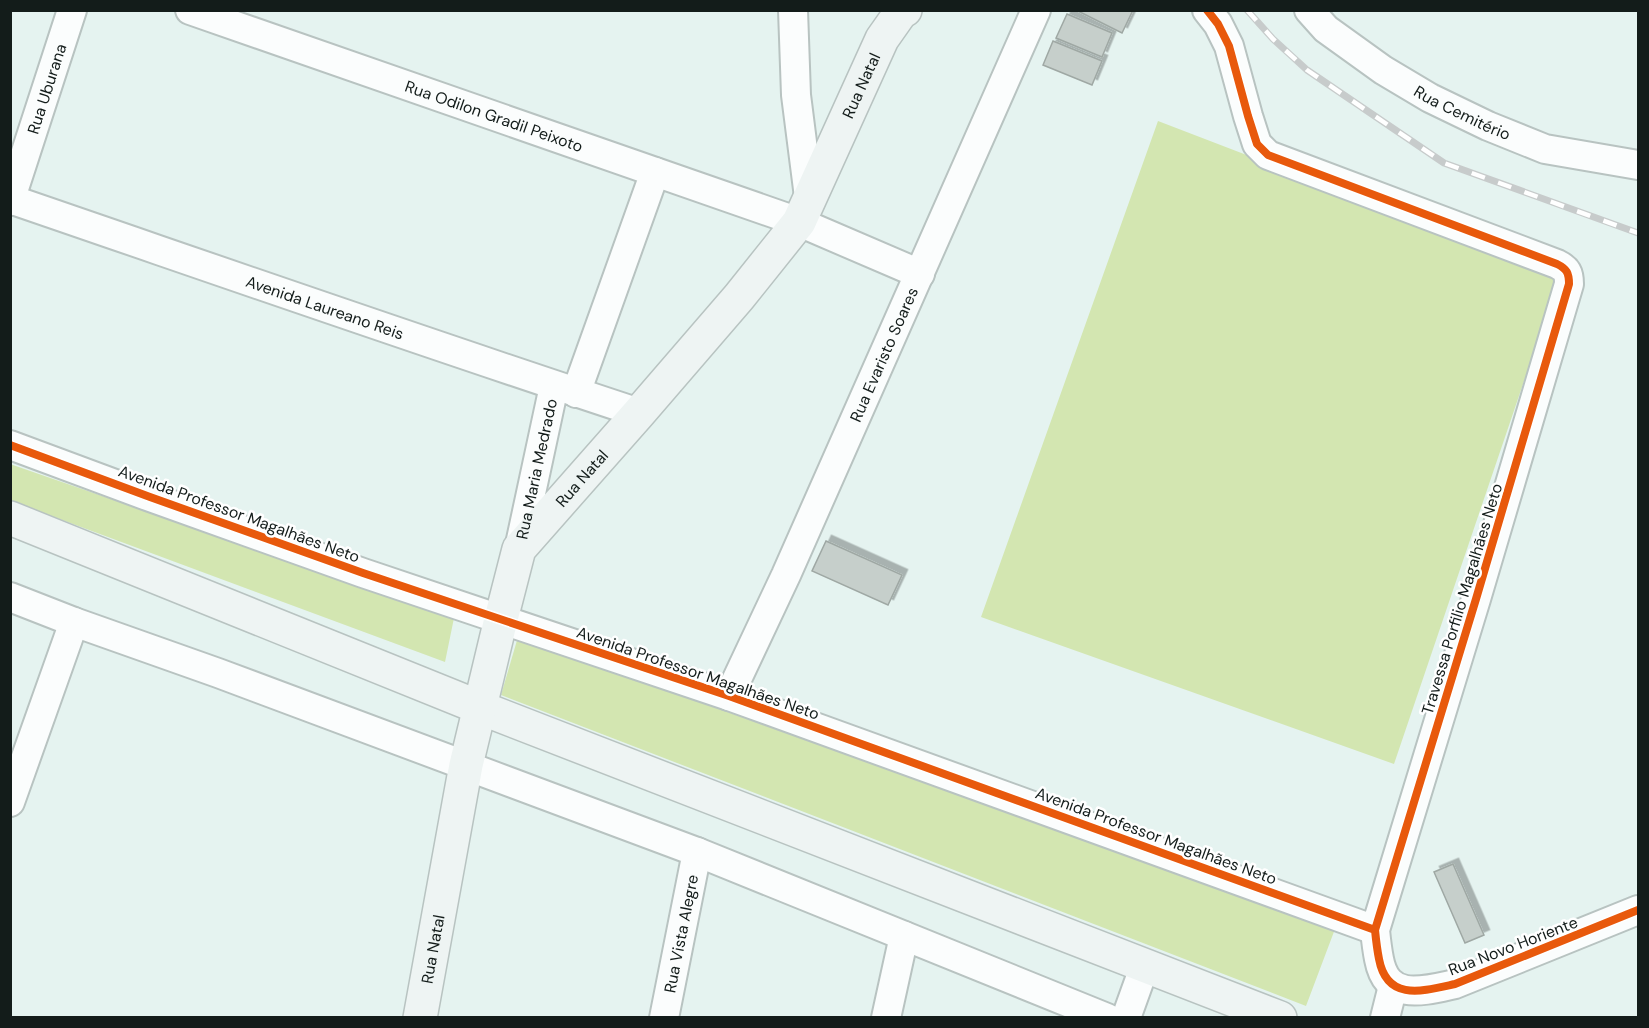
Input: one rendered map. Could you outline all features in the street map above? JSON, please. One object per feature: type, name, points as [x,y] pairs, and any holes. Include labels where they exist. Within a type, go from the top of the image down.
[{"type":"main road","name":"Rua Natal","points":[[420,1017],[466,765],[519,549],[739,297],[804,210],[882,39],[901,11]]},
{"type":"main road","points":[[10,519],[481,708],[1280,1017]]},
{"type":"street","name":"Rua Uburana","points":[[11,200],[72,10]]},
{"type":"street","name":"Rua Odilon Gradil Peixoto","points":[[190,10],[655,172],[804,210],[920,273]]},
{"type":"street","points":[[793,10],[804,210]]},
{"type":"street","name":"Rua Evaristo Soares","points":[[729,696],[786,575],[1036,10]]},
{"type":"street","name":"Travessa Porfilio Magalhães Neto","points":[[1208,10],[1218,24],[1228,46],[1257,144],[1268,155],[1557,264],[1569,273],[1569,284],[1476,600],[1375,930]]},
{"type":"street","name":"Rua Cemitério","points":[[1309,10],[1326,29],[1383,69],[1430,98],[1488,126],[1545,149],[1638,165]]},
{"type":"street","points":[[1609,160],[1638,153]]},
{"type":"street","name":"Rua Maria Medrado","points":[[519,549],[565,390],[655,172]]},
{"type":"street","name":"Avenida Laureano Reis","points":[[11,200],[639,414]]},
{"type":"street","name":"Avenida Professor Magalhães Neto","points":[[10,445],[341,565],[729,696],[1375,930]]},
{"type":"street","points":[[10,597],[697,852],[1107,1017]]},
{"type":"street","points":[[10,802],[74,622]]},
{"type":"street","name":"Rua Vista Alegre","points":[[664,1017],[697,852]]},
{"type":"street","name":"Rua Novo Horiente","points":[[1394,986],[1404,990],[1425,991],[1455,984],[1638,910]]},
{"type":"street","points":[[1375,930],[1382,971],[1394,986],[1385,1017]]},
{"type":"street","points":[[886,1017],[904,936]]},
{"type":"street","points":[[1126,1017],[1145,965]]},
{"type":"green space","points":[[1158,121],[1560,275],[1394,764],[981,617]]},
{"type":"green space","points":[[10,464],[454,618],[445,662],[11,501]]},
{"type":"green space","points":[[518,637],[1335,929],[1306,1006],[501,695]]},
{"type":"building","points":[[1076,10],[1133,10],[1122,33]]},
{"type":"building","points":[[1067,14],[1112,33],[1102,57],[1056,38]]},
{"type":"building","points":[[1053,41],[1102,61],[1092,85],[1043,65]]},
{"type":"building","points":[[826,541],[902,575],[888,605],[812,571]]},
{"type":"building","points":[[1453,864],[1484,935],[1465,943],[1434,872]]},
{"type":"railway","points":[[1247,10],[1273,39],[1307,70],[1444,163],[1638,233]]},
{"type":"cycle path","points":[[1207,10],[1218,24],[1229,46],[1257,144],[1268,155],[1557,264],[1567,272],[1569,277],[1569,284],[1476,599],[1375,930],[1383,973],[1398,988],[1408,990],[1419,991],[1455,984],[1638,910]]},
{"type":"cycle path","points":[[10,445],[363,573],[729,696],[1375,930]]}]
